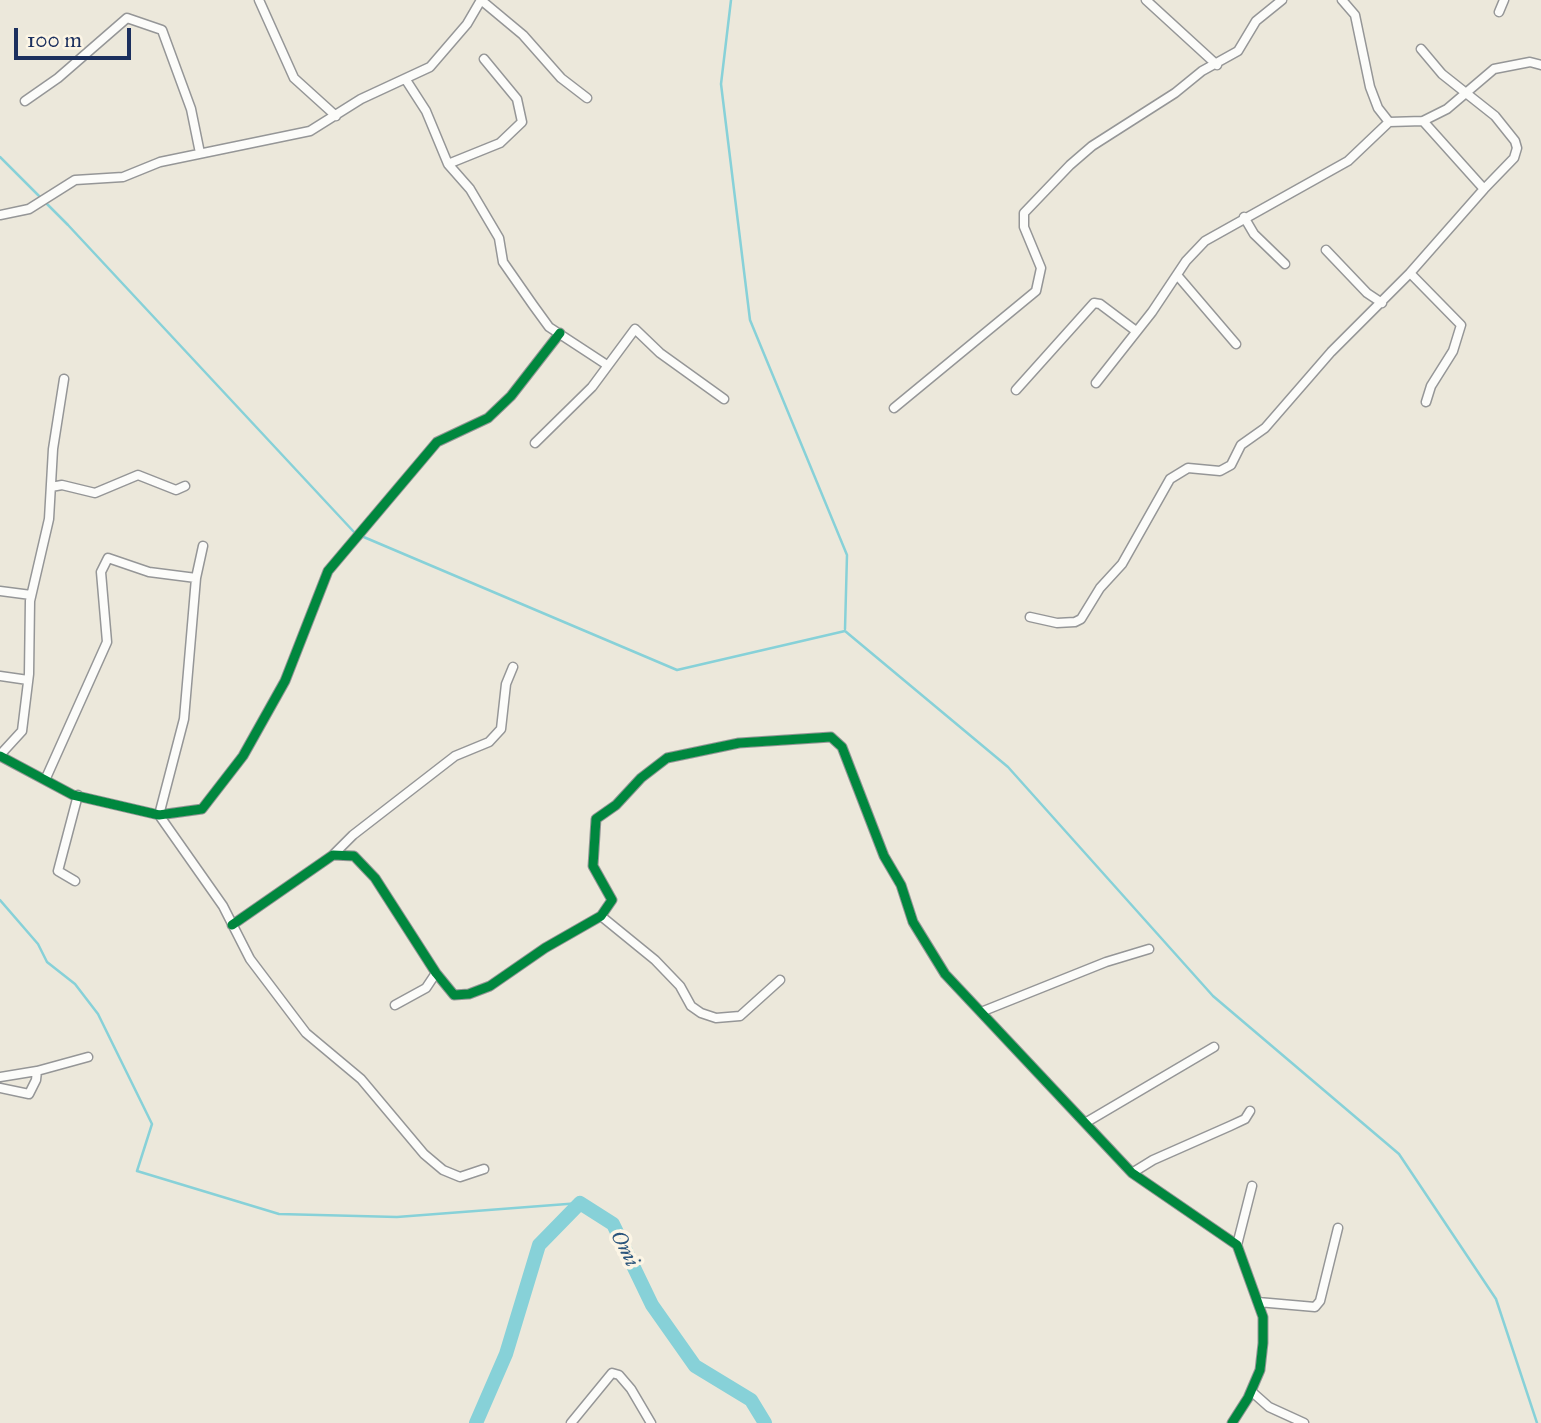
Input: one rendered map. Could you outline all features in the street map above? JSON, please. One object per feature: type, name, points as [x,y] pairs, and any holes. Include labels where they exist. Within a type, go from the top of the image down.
[{"type":"street","points":[[260,0],[294,78],[336,116]]},
{"type":"street","points":[[0,215],[29,209],[75,180],[122,177],[159,162],[310,131],[361,99],[430,67],[467,24],[481,0],[523,35],[561,78],[587,98]]},
{"type":"street","points":[[1146,0],[1217,65]]},
{"type":"street","points":[[894,408],[1036,291],[1041,268],[1024,227],[1024,213],[1092,146],[1175,93],[1202,71],[1238,51],[1256,21],[1282,0]]},
{"type":"street","points":[[1342,0],[1355,15],[1370,87],[1378,108],[1389,122]]},
{"type":"street","points":[[1499,12],[1504,0]]},
{"type":"street","points":[[25,101],[58,78],[127,18],[162,30],[191,109],[200,153]]},
{"type":"street","points":[[1030,617],[1056,622],[1081,619],[1100,589],[1122,564],[1170,479],[1188,468],[1220,471],[1231,465],[1241,445],[1265,428],[1331,352],[1382,303],[1514,158],[1517,148],[1495,116],[1442,74],[1421,49]]},
{"type":"street","points":[[449,164],[500,143],[522,122],[517,99],[484,59]]},
{"type":"street","points":[[1096,383],[1205,241],[1348,161],[1389,122],[1423,121],[1447,109],[1494,69],[1530,62],[1541,65]]},
{"type":"street","points":[[406,80],[426,111],[449,164],[470,189],[499,238],[503,262],[549,327],[607,365]]},
{"type":"street","points":[[1423,121],[1484,189]]},
{"type":"street","points":[[1244,217],[1254,234],[1285,264]]},
{"type":"street","points":[[1326,250],[1367,293],[1382,303]]},
{"type":"street","points":[[1410,273],[1461,324],[1453,351],[1431,386],[1426,402]]},
{"type":"street","points":[[1177,275],[1236,344]]},
{"type":"street","points":[[1016,390],[1094,303],[1100,304],[1136,331]]},
{"type":"street","points":[[535,443],[592,387],[635,329],[660,353],[724,399]]},
{"type":"street","points":[[64,379],[49,519],[32,595],[28,680],[22,731],[0,756],[78,796],[159,815],[202,809],[243,756],[285,681],[328,571],[437,442],[488,418],[511,396],[560,334]]},
{"type":"street","points":[[51,487],[62,485],[95,493],[138,475],[176,490],[185,486]]},
{"type":"street","points":[[203,546],[196,578],[184,719],[159,815],[223,906],[250,959],[306,1033],[361,1079],[424,1154],[460,1177],[484,1169]]},
{"type":"street","points":[[46,778],[107,642],[101,572],[108,558],[149,572],[196,578]]},
{"type":"street","points":[[0,591],[32,595]]},
{"type":"street","points":[[233,925],[333,855],[353,835],[455,755],[489,741],[500,729],[506,684],[513,667]]},
{"type":"street","points":[[0,676],[28,680]]},
{"type":"street","points":[[333,855],[354,856],[375,878],[436,973],[454,995],[469,994],[490,986],[545,948],[601,916],[612,900],[593,866],[596,819],[616,805],[641,778],[667,758],[739,743],[831,737],[842,747],[884,856],[901,885],[913,922],[945,974],[1132,1172],[1237,1245]]},
{"type":"street","points":[[75,881],[58,871],[78,796]]},
{"type":"street","points":[[601,916],[655,960],[680,986],[691,1006],[701,1013],[716,1018],[740,1016],[780,980]]},
{"type":"street","points":[[981,1012],[1106,962],[1149,949]]},
{"type":"street","points":[[395,1005],[426,988],[436,973]]},
{"type":"street","points":[[1085,1123],[1214,1047]]},
{"type":"street","points":[[0,1077],[37,1071],[88,1057]]},
{"type":"street","points":[[0,1088],[29,1094],[37,1071]]},
{"type":"street","points":[[1132,1172],[1245,1119],[1250,1111]]},
{"type":"street","points":[[1232,1423],[1260,1370],[1264,1343],[1263,1317],[1237,1245],[1252,1186]]},
{"type":"street","points":[[1258,1302],[1315,1307],[1320,1301],[1338,1228]]},
{"type":"street","points":[[571,1423],[612,1373],[620,1375],[631,1389],[651,1423]]},
{"type":"street","points":[[1251,1391],[1269,1407],[1304,1423]]},
{"type":"waterway","points":[[731,0],[721,84],[750,320],[847,555],[845,629]]},
{"type":"waterway","points":[[0,157],[68,225],[354,532]]},
{"type":"waterway","points":[[359,535],[677,670],[845,631],[1008,767],[1213,996],[1399,1154],[1496,1299],[1537,1423]]},
{"type":"waterway","points":[[0,900],[38,944],[47,962],[75,984],[98,1014],[152,1124],[137,1171],[279,1214],[397,1217],[580,1203]]},
{"type":"waterway","name":"Omi","points":[[476,1423],[506,1354],[539,1245],[580,1203],[613,1224],[652,1305],[695,1366],[751,1400],[765,1423]]},
{"type":"cycle path","points":[[0,756],[73,795],[159,815],[202,809],[243,756],[285,681],[328,571],[437,442],[488,418],[511,396],[560,333]]},
{"type":"cycle path","points":[[232,925],[333,855],[354,856],[375,878],[436,973],[454,995],[469,994],[490,986],[545,948],[601,916],[612,900],[593,866],[596,819],[616,805],[641,778],[667,758],[739,743],[831,737],[842,747],[884,856],[901,885],[913,922],[945,974],[1132,1173],[1237,1245],[1263,1317],[1263,1343],[1260,1370],[1248,1398],[1232,1423]]}]
